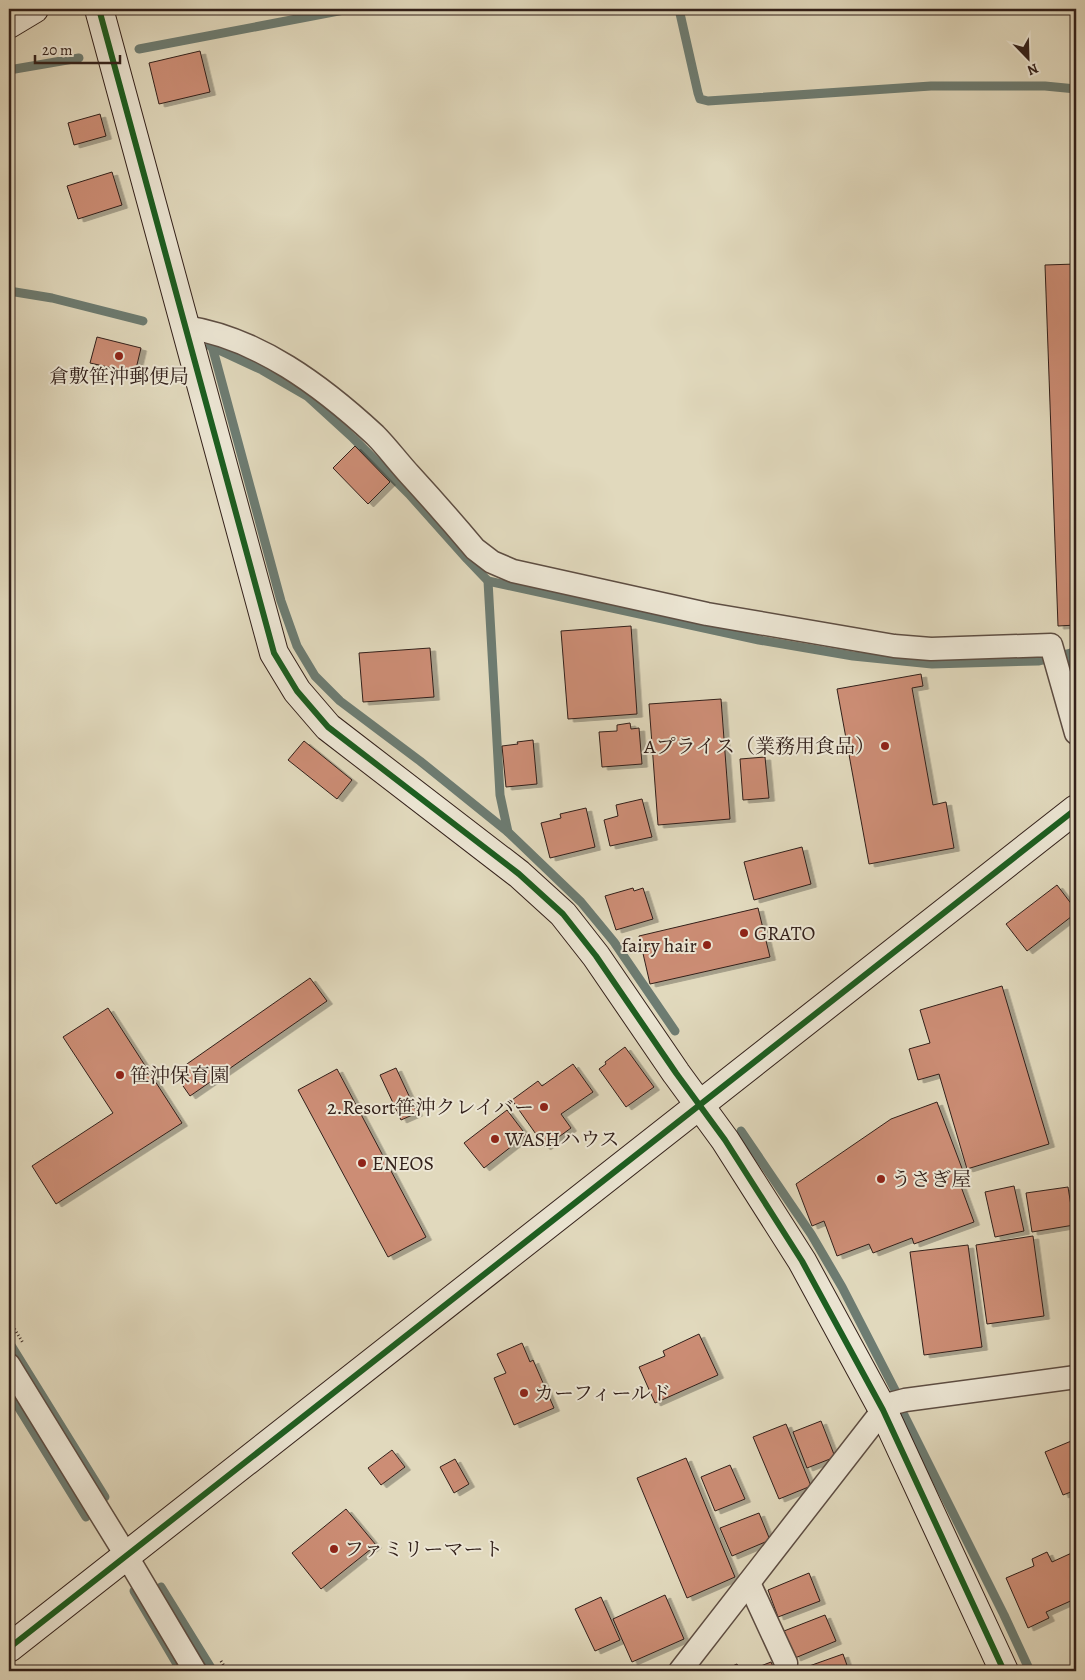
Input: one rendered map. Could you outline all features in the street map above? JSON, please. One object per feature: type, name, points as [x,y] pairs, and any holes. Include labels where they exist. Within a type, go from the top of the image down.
[{"type":"street","points":[[9,24],[34,9]]},
{"type":"street","points":[[99,9],[274,653],[297,691],[328,727],[519,874],[563,914],[596,956],[725,1140],[802,1261],[883,1410],[1004,1671]]},
{"type":"street","points":[[186,327],[230,338],[271,358],[312,383],[376,436],[475,549],[492,562],[513,571],[706,614],[894,646],[931,650],[1051,645],[1076,733]]},
{"type":"street","points":[[9,1648],[1076,809]]},
{"type":"street","points":[[9,1365],[126,1555],[194,1671]]},
{"type":"street","points":[[680,1671],[883,1410],[890,1404],[905,1400],[1076,1377]]},
{"type":"street","points":[[749,1583],[786,1663]]},
{"type":"building","points":[[200,51],[210,92],[159,104],[149,63]]},
{"type":"building","points":[[100,114],[106,136],[74,145],[68,123]]},
{"type":"building","points":[[112,172],[122,205],[78,219],[67,186]]},
{"type":"building","points":[[1076,264],[1076,625],[1058,626],[1045,265]]},
{"type":"building","points":[[97,337],[141,348],[135,373],[90,363]]},
{"type":"building","points":[[355,446],[390,482],[368,504],[333,468]]},
{"type":"building","points":[[631,626],[637,714],[568,719],[561,631]]},
{"type":"building","points":[[430,648],[434,697],[363,702],[359,653]]},
{"type":"building","name":"Aプライス（業務用食品）","points":[[921,674],[923,686],[912,688],[933,805],[946,802],[954,848],[869,864],[837,689]]},
{"type":"building","points":[[721,699],[730,819],[658,825],[649,704]]},
{"type":"building","points":[[630,723],[631,729],[639,728],[642,764],[602,767],[599,732],[617,731],[617,725]]},
{"type":"building","points":[[533,740],[537,784],[506,787],[502,746]]},
{"type":"building","points":[[304,741],[352,780],[337,799],[288,760]]},
{"type":"building","points":[[765,757],[769,798],[743,800],[740,759]]},
{"type":"building","points":[[642,799],[652,837],[610,846],[604,820],[618,816],[616,805]]},
{"type":"building","points":[[586,808],[595,847],[550,858],[541,823],[561,818],[560,814]]},
{"type":"building","points":[[802,847],[811,884],[754,900],[744,862]]},
{"type":"building","points":[[1057,885],[1076,910],[1076,913],[1027,951],[1006,924]]},
{"type":"building","points":[[633,888],[634,891],[643,888],[653,919],[616,930],[605,896]]},
{"type":"building","points":[[758,908],[770,957],[650,984],[639,936]]},
{"type":"building","points":[[310,978],[327,1001],[190,1096],[174,1073]]},
{"type":"building","points":[[1002,986],[1049,1144],[967,1169],[939,1074],[918,1080],[909,1049],[930,1043],[920,1010]]},
{"type":"building","name":"笹沖保育園","points":[[108,1008],[182,1123],[56,1204],[32,1166],[113,1113],[63,1037]]},
{"type":"building","points":[[625,1047],[654,1087],[626,1107],[599,1069]]},
{"type":"building","name":"2.Resort笹沖クレイバー","points":[[573,1064],[593,1092],[561,1114],[571,1128],[545,1147],[512,1100],[538,1081],[542,1086]]},
{"type":"building","points":[[396,1068],[417,1113],[401,1120],[380,1075]]},
{"type":"building","name":"ENEOS","points":[[337,1069],[426,1237],[388,1257],[298,1090]]},
{"type":"building","name":"うさぎ屋","points":[[937,1102],[963,1171],[956,1173],[974,1222],[914,1244],[912,1238],[873,1253],[869,1244],[837,1256],[824,1221],[812,1226],[796,1184],[891,1119]]},
{"type":"building","name":"WASHハウス","points":[[507,1110],[526,1135],[484,1168],[464,1143]]},
{"type":"building","points":[[1014,1186],[1024,1231],[995,1237],[985,1192]]},
{"type":"building","points":[[1068,1187],[1074,1225],[1032,1232],[1026,1193]]},
{"type":"building","points":[[1033,1236],[1044,1316],[987,1324],[976,1245]]},
{"type":"building","points":[[968,1245],[982,1347],[924,1355],[910,1252]]},
{"type":"building","points":[[699,1334],[718,1375],[655,1403],[639,1367],[665,1356],[663,1351]]},
{"type":"building","name":"カーフィールド","points":[[522,1343],[530,1362],[533,1360],[554,1408],[514,1425],[494,1378],[506,1373],[497,1354]]},
{"type":"building","points":[[821,1421],[835,1457],[807,1468],[793,1432]]},
{"type":"building","points":[[786,1424],[811,1486],[779,1499],[753,1437]]},
{"type":"building","points":[[1076,1439],[1076,1490],[1063,1495],[1045,1452]]},
{"type":"building","points":[[392,1450],[405,1467],[381,1485],[368,1468]]},
{"type":"building","points":[[686,1458],[735,1577],[687,1598],[637,1478]]},
{"type":"building","points":[[455,1459],[469,1484],[454,1493],[440,1467]]},
{"type":"building","points":[[730,1465],[745,1499],[715,1511],[701,1477]]},
{"type":"building","name":"ファミリーマート","points":[[346,1509],[376,1545],[321,1589],[292,1553]]},
{"type":"building","points":[[759,1513],[770,1540],[732,1556],[720,1528]]},
{"type":"building","points":[[1076,1551],[1076,1603],[1075,1599],[1046,1612],[1049,1618],[1028,1628],[1006,1578],[1034,1566],[1032,1559],[1047,1552],[1052,1562]]},
{"type":"building","points":[[809,1573],[820,1601],[778,1617],[768,1590]]},
{"type":"building","points":[[665,1595],[684,1639],[632,1662],[613,1619]]},
{"type":"building","points":[[601,1597],[620,1640],[595,1651],[575,1609]]},
{"type":"building","points":[[825,1615],[836,1641],[795,1658],[784,1631]]},
{"type":"building","points":[[843,1654],[849,1671],[798,1670]]},
{"type":"building","points":[[771,1662],[775,1671],[748,1671]]},
{"type":"building","points":[[737,1664],[739,1668],[743,1666],[745,1671],[721,1671]]},
{"type":"waterway","points":[[139,49],[349,9]]},
{"type":"waterway","points":[[679,9],[698,93],[700,99],[708,101],[931,86],[1045,86],[1076,89]]},
{"type":"waterway","points":[[9,70],[79,58]]},
{"type":"waterway","points":[[9,291],[52,298],[143,321]]},
{"type":"waterway","points":[[210,346],[262,370],[307,396],[353,438],[409,494],[488,581],[500,795],[508,832],[581,902],[614,942],[675,1031]]},
{"type":"waterway","points":[[212,346],[281,601],[297,646],[315,676],[340,701],[420,761],[508,832]]},
{"type":"waterway","points":[[488,581],[759,640],[853,656],[932,664],[1038,661],[1076,652]]},
{"type":"waterway","points":[[1071,653],[1071,670],[1076,686]]},
{"type":"waterway","points":[[741,1131],[811,1234],[842,1287],[895,1390]]},
{"type":"waterway","points":[[9,1342],[105,1497]]},
{"type":"waterway","points":[[9,1392],[86,1517]]},
{"type":"waterway","points":[[904,1415],[1030,1671]]},
{"type":"waterway","points":[[161,1587],[213,1671]]},
{"type":"waterway","points":[[134,1591],[181,1671]]},
{"type":"cycle path","points":[[99,9],[274,653],[297,691],[328,727],[519,874],[563,914],[596,956],[676,1073],[725,1140],[802,1261],[883,1410],[1004,1671]]},
{"type":"cycle path","points":[[9,1648],[1076,809]]},
{"type":"place","name":"倉敷笹沖郵便局","points":[[119,356]]},
{"type":"place","name":"Aプライス（業務用食品）","points":[[885,746]]},
{"type":"place","name":"GRATO","points":[[744,933]]},
{"type":"place","name":"fairy hair","points":[[707,945]]},
{"type":"place","name":"笹沖保育園","points":[[120,1075]]},
{"type":"place","name":"2.Resort笹沖クレイバー","points":[[544,1107]]},
{"type":"place","name":"WASHハウス","points":[[495,1139]]},
{"type":"place","name":"ENEOS","points":[[362,1163]]},
{"type":"place","name":"うさぎ屋","points":[[881,1179]]},
{"type":"place","name":"カーフィールド","points":[[524,1393]]},
{"type":"place","name":"ファミリーマート","points":[[334,1549]]}]
